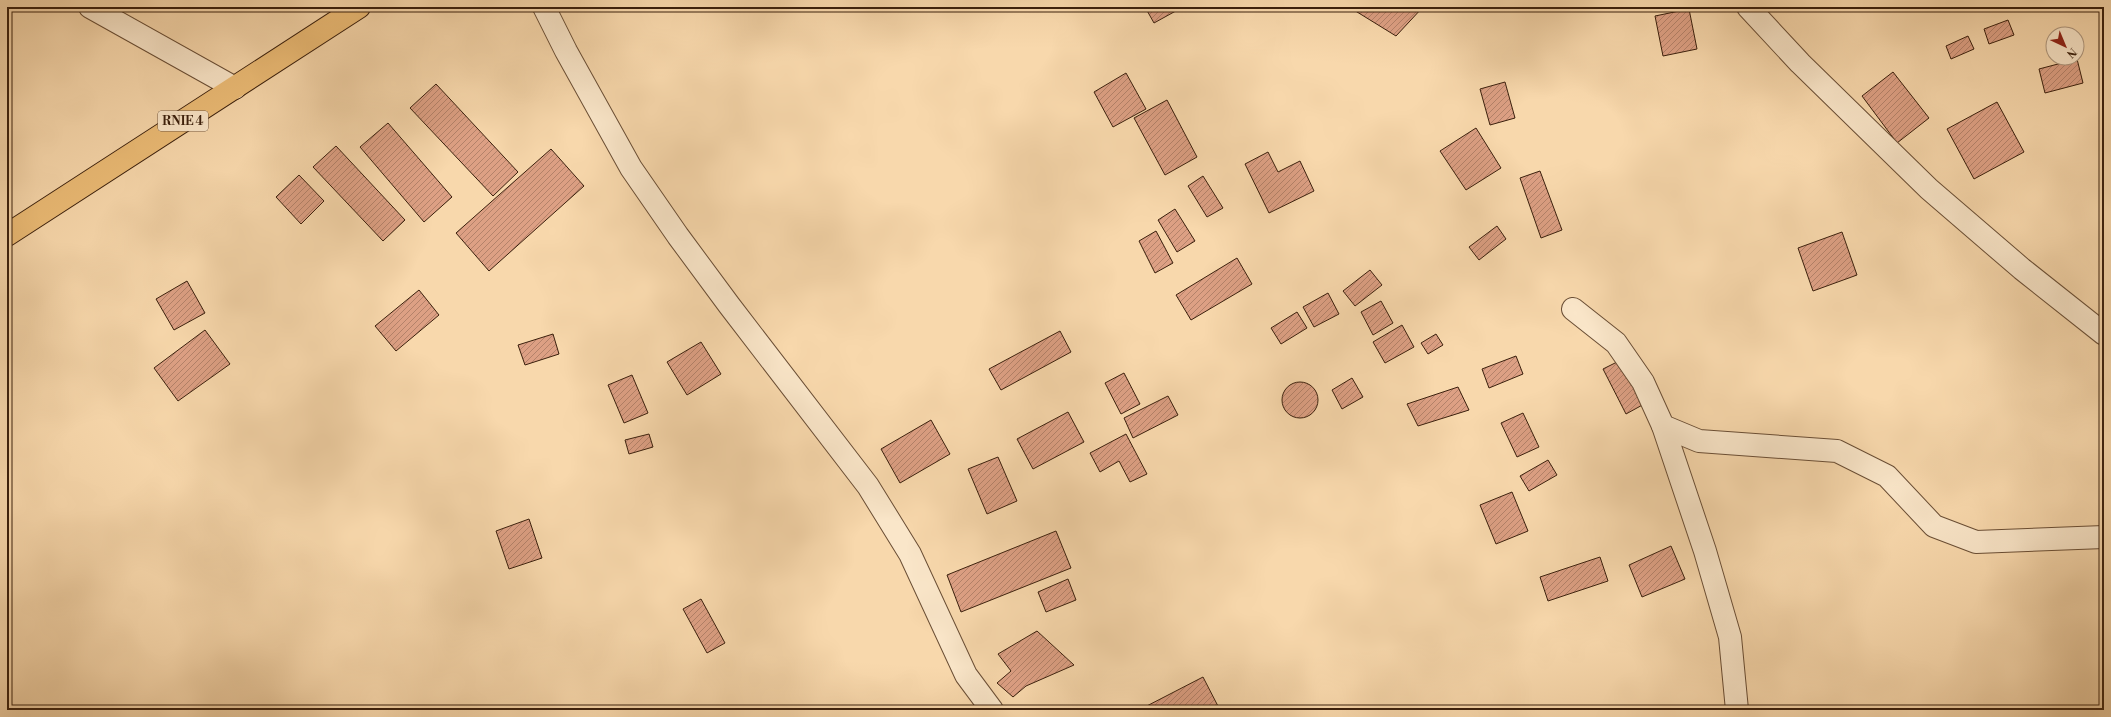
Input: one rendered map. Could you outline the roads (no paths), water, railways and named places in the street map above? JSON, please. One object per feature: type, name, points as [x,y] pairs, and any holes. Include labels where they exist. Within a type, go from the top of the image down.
[{"type":"main road","name":"RNIE 4","points":[[7,235],[359,7]]},
{"type":"street","points":[[90,7],[235,88]]},
{"type":"street","points":[[1748,7],[1800,63],[1929,189],[2022,269],[2104,334]]},
{"type":"street","points":[[549,9],[566,51],[635,174],[729,305],[868,486],[910,554],[966,675],[992,710]]},
{"type":"street","points":[[1573,309],[1616,343],[1643,382],[1663,426],[1705,551],[1730,637],[1737,710]]},
{"type":"street","points":[[1663,426],[1699,441],[1837,451],[1887,476],[1934,526],[1976,542],[2104,537]]}]
